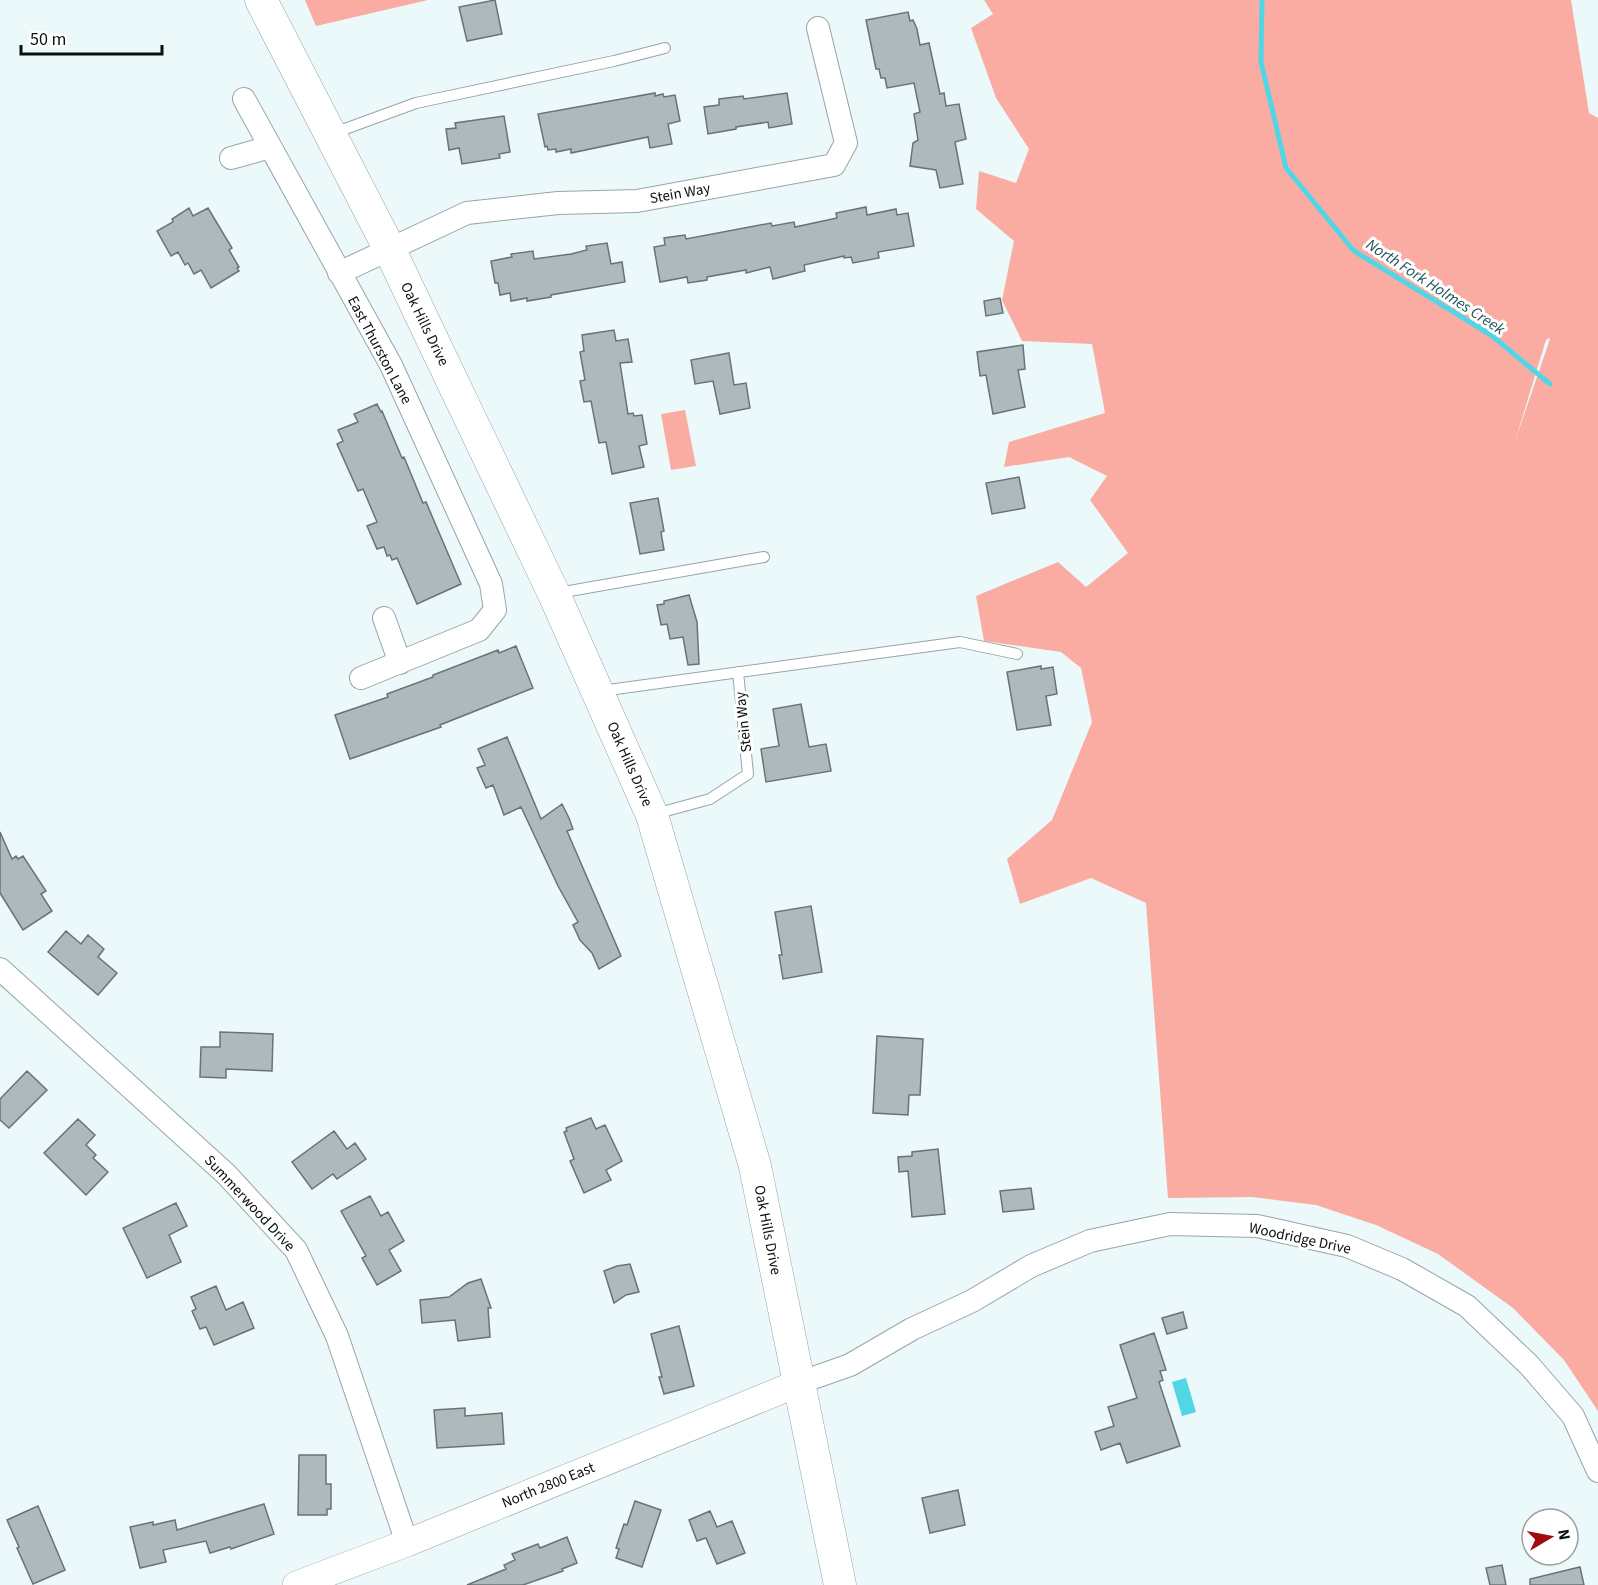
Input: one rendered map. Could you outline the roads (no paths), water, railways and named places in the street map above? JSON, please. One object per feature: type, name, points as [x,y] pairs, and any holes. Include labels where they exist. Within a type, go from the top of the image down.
[{"type":"main road","name":"Oak Hills Drive","points":[[261,0],[389,248],[554,594],[652,814],[755,1166],[840,1585]]},
{"type":"street","name":"Stein Way","points":[[389,248],[467,213],[558,203],[637,201],[834,165],[846,143],[818,28]]},
{"type":"street","name":"East Thurston Lane","points":[[244,99],[391,365],[491,584],[495,610],[479,630],[400,663]]},
{"type":"street","points":[[231,158],[270,147]]},
{"type":"street","points":[[339,273],[389,248]]},
{"type":"street","points":[[361,678],[400,663],[384,618]]},
{"type":"street","name":"Summerwood Drive","points":[[5,982],[226,1174],[296,1250],[337,1336],[406,1542]]},
{"type":"street","name":"Woodridge Drive","points":[[799,1383],[850,1365],[912,1329],[972,1300],[1031,1266],[1090,1241],[1170,1224],[1257,1226],[1347,1246],[1402,1269],[1467,1306],[1529,1365],[1573,1416],[1598,1471]]},
{"type":"street","name":"North 2800 East","points":[[296,1585],[799,1383]]},
{"type":"lane","points":[[331,134],[416,103],[665,48]]},
{"type":"lane","points":[[554,594],[764,557]]},
{"type":"lane","points":[[598,692],[960,642],[1017,654]]},
{"type":"lane","name":"Stein Way","points":[[652,814],[710,799],[748,774],[738,672]]},
{"type":"water","points":[[1186,1378],[1196,1412],[1182,1416],[1172,1382]]},
{"type":"waterway","name":"North Fork Holmes Creek","points":[[1262,0],[1261,62],[1286,168],[1354,251],[1491,335],[1550,384]]}]
